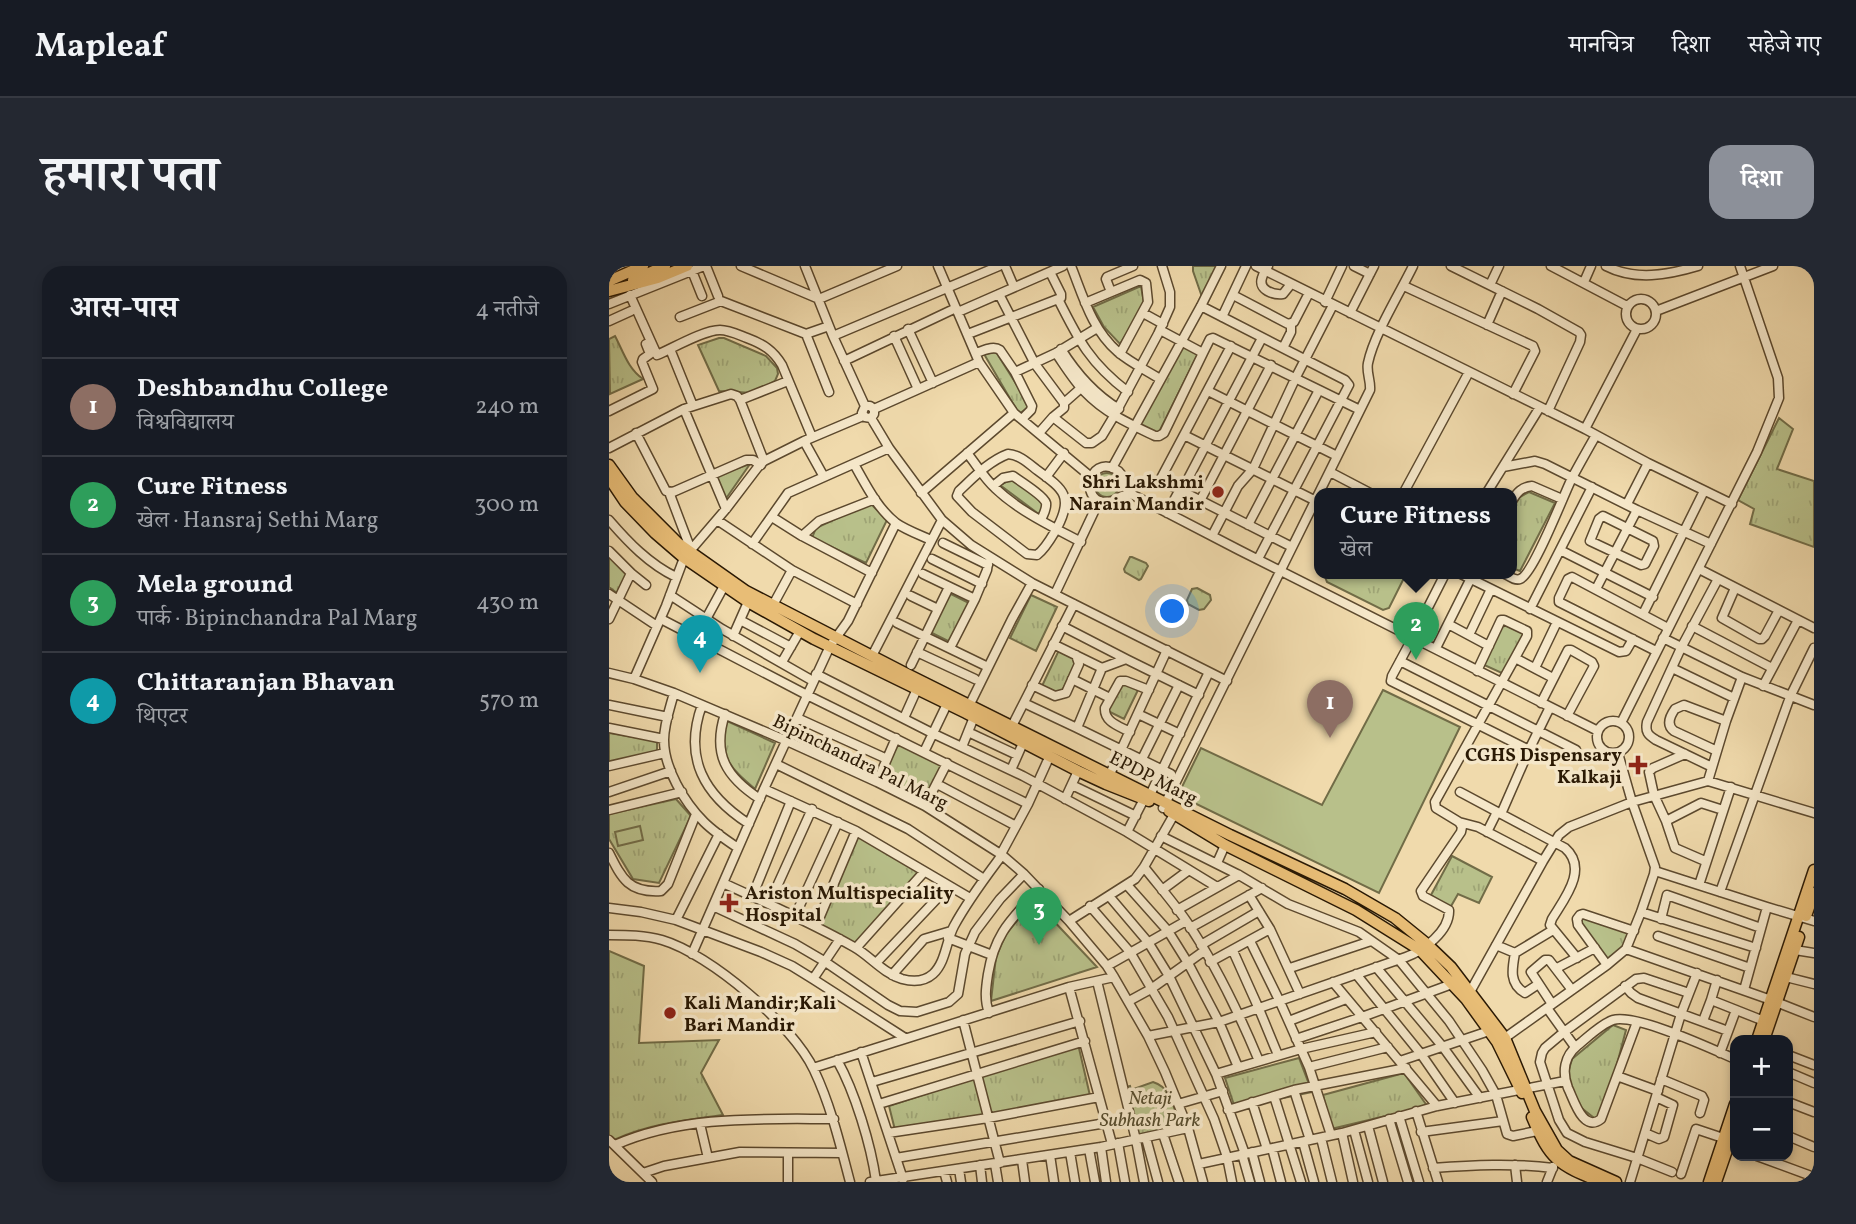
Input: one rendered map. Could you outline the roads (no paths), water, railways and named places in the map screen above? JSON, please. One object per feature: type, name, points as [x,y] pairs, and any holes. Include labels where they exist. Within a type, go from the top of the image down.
[{"type":"main road","points":[[609,280],[629,266]]},
{"type":"main road","points":[[609,280],[643,266]]},
{"type":"main road","points":[[609,291],[660,268]]},
{"type":"main road","points":[[609,291],[689,268]]},
{"type":"main road","name":"EPDP Marg","points":[[609,465],[632,497],[688,553],[724,586],[748,602],[800,631],[872,656],[1023,743],[1106,785],[1147,797]]},
{"type":"main road","name":"EPDP Marg","points":[[609,478],[625,502],[655,533],[746,591],[901,682],[947,704],[1012,726],[1110,774],[1147,797],[1370,903],[1395,918],[1424,947],[1489,1031],[1501,1040]]},
{"type":"main road","name":"EPDP Marg","points":[[1176,811],[1225,845],[1356,910],[1424,947],[1451,967],[1501,1040],[1542,1125],[1554,1159]]},
{"type":"main road","points":[[1765,1035],[1775,1001],[1806,919],[1814,870]]},
{"type":"main road","points":[[1759,1035],[1786,977],[1814,896]]},
{"type":"main road","name":"EPDP Marg","points":[[1523,1089],[1537,1131],[1554,1159],[1572,1171],[1601,1182]]},
{"type":"main road","points":[[1709,1182],[1729,1144]]},
{"type":"main road","points":[[1716,1182],[1729,1144]]},
{"type":"main road","name":"EPDP Marg","points":[[1554,1159],[1569,1161],[1616,1182]]},
{"type":"street","points":[[609,304],[689,268],[705,266],[718,296]]},
{"type":"street","points":[[741,266],[819,299],[897,266]]},
{"type":"street","points":[[805,266],[868,412],[889,449],[942,520],[971,545],[1032,583],[1227,681]]},
{"type":"street","points":[[938,266],[977,358],[1014,413],[1091,477]]},
{"type":"street","points":[[833,335],[999,266]]},
{"type":"street","points":[[1005,266],[1014,287]]},
{"type":"street","points":[[844,361],[908,329],[1063,266]]},
{"type":"street","points":[[1071,266],[1097,328],[1120,354],[1160,379]]},
{"type":"street","points":[[1111,292],[1107,277],[1133,266]]},
{"type":"street","points":[[1053,418],[1086,443],[1092,443],[1102,436],[1128,392],[1170,307],[1171,300],[1161,266]]},
{"type":"street","points":[[1112,468],[1221,266]]},
{"type":"street","points":[[1222,317],[1246,266]]},
{"type":"street","points":[[1256,266],[1267,268],[1291,284],[1732,504]]},
{"type":"street","points":[[1276,276],[1282,266]]},
{"type":"street","points":[[1212,536],[1238,486],[1253,469],[1305,359],[1342,266]]},
{"type":"street","points":[[1350,313],[1372,270],[1354,266]]},
{"type":"street","points":[[1324,488],[1370,390],[1368,365],[1381,329],[1413,266]]},
{"type":"street","points":[[1451,266],[1575,329],[1581,335],[1580,342],[1544,409],[1490,488]]},
{"type":"street","points":[[1490,285],[1499,266]]},
{"type":"street","points":[[1551,266],[1627,306]]},
{"type":"street","points":[[1584,282],[1591,266]]},
{"type":"street","points":[[1606,266],[1622,273],[1653,276],[1698,266]]},
{"type":"street","points":[[1621,723],[1732,504],[1779,398],[1778,378],[1740,266]]},
{"type":"street","points":[[1656,311],[1773,266]]},
{"type":"street","points":[[689,268],[702,296]]},
{"type":"street","points":[[1267,268],[1261,281],[1266,291],[1274,295],[1283,294],[1291,284]]},
{"type":"street","points":[[968,334],[1061,298],[1050,272]]},
{"type":"street","points":[[1085,303],[1140,280],[1144,281],[1149,299],[1120,354]]},
{"type":"street","points":[[1404,286],[1530,344],[1534,349],[1533,355],[1513,394]]},
{"type":"street","points":[[1487,325],[1502,291]]},
{"type":"street","points":[[1283,348],[1291,332],[1291,324],[1309,293]]},
{"type":"street","points":[[999,294],[1035,364],[1064,403]]},
{"type":"street","points":[[1233,295],[1291,324]]},
{"type":"street","points":[[609,411],[653,389],[642,360],[650,353],[627,296]]},
{"type":"street","points":[[627,296],[657,355],[721,330],[757,342],[776,355],[789,381],[824,477]]},
{"type":"street","points":[[1643,298],[1651,302],[1656,311],[1655,320],[1646,328],[1637,329],[1627,320],[1627,306],[1633,300],[1643,298]]},
{"type":"street","points":[[1058,299],[1078,339],[1105,374],[1128,392]]},
{"type":"street","points":[[680,317],[721,301],[806,334],[829,326]]},
{"type":"street","points":[[1201,306],[1347,381],[1349,387],[1258,559]]},
{"type":"street","points":[[609,321],[631,311]]},
{"type":"street","points":[[1143,313],[1181,341],[1203,353]]},
{"type":"street","points":[[1015,372],[1035,364],[1097,328]]},
{"type":"street","points":[[908,329],[933,383]]},
{"type":"street","points":[[1585,429],[1637,329]]},
{"type":"street","points":[[806,334],[829,393]]},
{"type":"street","points":[[894,336],[918,389]]},
{"type":"street","points":[[1058,351],[1082,379],[1117,412],[1135,427],[1155,436],[1164,433],[1211,338],[1356,408]]},
{"type":"street","points":[[1167,513],[1181,492],[1262,338]]},
{"type":"street","points":[[1231,346],[1160,480],[1292,547]]},
{"type":"street","points":[[634,679],[688,553],[763,463],[808,439],[933,383],[996,348],[1015,372],[1033,406],[1022,419]]},
{"type":"street","points":[[670,349],[694,406]]},
{"type":"street","points":[[1058,351],[1081,387],[1094,400],[1117,412]]},
{"type":"street","points":[[1200,501],[1271,365]]},
{"type":"street","points":[[1406,488],[1469,372]]},
{"type":"street","points":[[740,400],[789,381]]},
{"type":"street","points":[[1039,433],[1081,387]]},
{"type":"street","points":[[1248,525],[1319,390]]},
{"type":"street","points":[[1208,391],[1337,456]]},
{"type":"street","points":[[609,448],[684,409],[731,394],[740,400],[763,463]]},
{"type":"street","points":[[684,409],[726,509]]},
{"type":"street","points":[[921,493],[1014,413]]},
{"type":"street","points":[[636,433],[663,489],[669,492],[688,553]]},
{"type":"street","points":[[1184,435],[1314,500]]},
{"type":"street","points":[[1514,579],[1524,576],[1596,435]]},
{"type":"street","points":[[752,544],[788,493],[889,449]]},
{"type":"street","points":[[967,453],[993,486],[1018,506],[1081,542]]},
{"type":"street","points":[[1046,477],[1064,453]]},
{"type":"street","points":[[1013,454],[1046,477],[1058,486],[1066,507],[1046,546],[1037,555],[1027,554],[1020,549],[958,498],[959,491],[1003,456],[1013,454]]},
{"type":"street","points":[[669,492],[746,460],[763,463]]},
{"type":"street","points":[[1503,467],[1539,462],[1711,544]]},
{"type":"street","points":[[1627,504],[1648,463]]},
{"type":"street","points":[[854,464],[874,499],[896,523],[931,540]]},
{"type":"street","points":[[1133,495],[1121,496],[1111,502],[1099,501],[1094,498],[1089,488],[1091,477],[1102,467],[1112,468],[1122,474],[1125,486],[1133,495],[1598,731]]},
{"type":"street","points":[[1330,472],[1361,488]]},
{"type":"street","points":[[993,486],[1009,476],[1023,484],[1045,501],[1046,508],[1041,520]]},
{"type":"street","points":[[1517,493],[1532,485],[1562,499]]},
{"type":"street","points":[[1121,496],[1125,486]]},
{"type":"street","points":[[1530,609],[1592,487]]},
{"type":"street","points":[[1643,614],[1704,491]]},
{"type":"street","points":[[802,536],[819,522],[874,499]]},
{"type":"street","points":[[1055,594],[1099,501]]},
{"type":"street","points":[[1164,805],[1292,547],[1314,509]]},
{"type":"street","points":[[1597,590],[1637,510]]},
{"type":"street","points":[[772,517],[872,573]]},
{"type":"street","points":[[1601,517],[1652,540],[1654,546],[1644,565],[1615,554],[1591,542],[1589,538],[1601,517]]},
{"type":"street","points":[[609,520],[643,555],[676,577]]},
{"type":"street","points":[[717,520],[792,570],[857,604]]},
{"type":"street","points":[[872,656],[942,520]]},
{"type":"street","points":[[692,954],[832,642],[848,621],[896,523]]},
{"type":"street","points":[[943,543],[988,565]]},
{"type":"street","points":[[1560,550],[1653,597]]},
{"type":"street","points":[[609,551],[646,585]]},
{"type":"street","points":[[950,648],[982,584],[988,565],[987,555]]},
{"type":"street","points":[[932,559],[982,584]]},
{"type":"street","points":[[1699,569],[1814,628]]},
{"type":"street","points":[[773,606],[792,570]]},
{"type":"street","points":[[609,619],[631,573]]},
{"type":"street","points":[[923,574],[975,599]]},
{"type":"street","points":[[1656,651],[1558,600],[1569,578],[1572,577],[1668,628]]},
{"type":"street","points":[[1442,579],[1391,681],[1529,750]]},
{"type":"street","points":[[1436,648],[1471,579]]},
{"type":"street","points":[[1475,579],[1619,652],[1626,651],[1633,639]]},
{"type":"street","points":[[1712,767],[1656,740],[1646,731],[1647,722],[1681,648],[1717,579]]},
{"type":"street","points":[[962,747],[968,732],[970,712],[988,667],[1032,583]]},
{"type":"street","points":[[706,619],[724,586]]},
{"type":"street","points":[[911,665],[949,587]]},
{"type":"street","points":[[1735,588],[1722,618],[1759,639],[1765,636],[1779,610]]},
{"type":"street","points":[[1469,635],[1491,589]]},
{"type":"street","points":[[609,594],[659,623],[1028,804]]},
{"type":"street","points":[[670,595],[733,636],[815,678],[1011,770],[1127,832],[1217,887]]},
{"type":"street","points":[[911,596],[938,609]]},
{"type":"street","points":[[733,636],[748,602]]},
{"type":"street","points":[[1012,726],[1075,604]]},
{"type":"street","points":[[1566,626],[1574,609]]},
{"type":"street","points":[[740,620],[791,647]]},
{"type":"street","points":[[1477,670],[1501,620],[1525,629],[1527,634],[1515,658],[1434,805],[1437,810],[1459,822],[1473,825],[1543,861]]},
{"type":"street","points":[[1763,686],[1798,620]]},
{"type":"street","points":[[1535,668],[1557,622]]},
{"type":"street","points":[[897,623],[988,667]]},
{"type":"street","points":[[1448,624],[1489,646]]},
{"type":"street","points":[[1062,626],[1199,695]]},
{"type":"street","points":[[1692,626],[1772,668]]},
{"type":"street","points":[[782,662],[800,631]]},
{"type":"street","points":[[1663,638],[1742,677],[1814,705]]},
{"type":"street","points":[[1052,646],[1102,668],[1126,659]]},
{"type":"street","points":[[1720,892],[1790,697],[1814,648]]},
{"type":"street","points":[[1110,774],[1167,650]]},
{"type":"street","points":[[1541,703],[1569,650],[1582,656],[1593,664],[1593,669],[1567,716]]},
{"type":"street","points":[[917,652],[975,679]]},
{"type":"street","points":[[1032,685],[1055,696],[1066,694],[1079,664],[1076,655]]},
{"type":"street","points":[[1515,658],[1553,678]]},
{"type":"street","points":[[1400,661],[1576,750]]},
{"type":"street","points":[[1077,728],[1102,668]]},
{"type":"street","points":[[1672,668],[1734,698]]},
{"type":"street","points":[[1127,832],[1147,797],[1167,772],[1180,734],[1209,672]]},
{"type":"street","name":"Bipinchandra Pal Marg","points":[[609,673],[674,693],[877,782],[925,806],[1001,854],[1069,921],[1115,977],[1165,1072],[1188,1128],[1203,1182]]},
{"type":"street","points":[[1709,781],[1742,677]]},
{"type":"street","points":[[1072,680],[1110,698]]},
{"type":"street","points":[[1130,732],[1105,717],[1105,708],[1117,684],[1123,680],[1149,691]]},
{"type":"street","points":[[1142,759],[1179,685]]},
{"type":"street","points":[[904,718],[917,689]]},
{"type":"street","points":[[674,693],[664,739],[671,771],[696,814],[738,848]]},
{"type":"street","points":[[1024,703],[1167,772]]},
{"type":"street","points":[[923,751],[947,704]]},
{"type":"street","points":[[609,705],[668,717]]},
{"type":"street","points":[[702,705],[694,735],[697,764],[714,794],[728,809],[749,824]]},
{"type":"street","points":[[1717,751],[1674,731],[1669,722],[1675,709],[1684,705],[1726,721]]},
{"type":"street","points":[[1487,832],[1499,813],[1550,707]]},
{"type":"street","points":[[1138,713],[1180,734]]},
{"type":"street","points":[[725,714],[720,737],[724,765],[738,783],[760,799]]},
{"type":"street","points":[[797,718],[887,759]]},
{"type":"street","points":[[1608,721],[1621,723],[1628,731],[1626,747],[1618,753],[1601,747],[1597,741],[1598,731],[1608,721]]},
{"type":"street","points":[[609,728],[664,739]]},
{"type":"street","points":[[968,732],[1017,755]]},
{"type":"street","points":[[877,782],[896,738]]},
{"type":"street","points":[[1011,770],[1023,743]]},
{"type":"street","points":[[609,766],[665,753]]},
{"type":"street","points":[[1501,1040],[1607,965],[1626,949],[1634,932],[1655,871],[1618,753]]},
{"type":"street","points":[[1685,754],[1649,772],[1654,795],[1675,848],[1705,861]]},
{"type":"street","points":[[723,883],[816,926],[856,948],[893,975],[916,982],[931,976],[944,957],[950,935],[970,898],[1001,854],[1047,762]]},
{"type":"street","points":[[925,806],[947,763]]},
{"type":"street","points":[[776,764],[908,829],[984,879]]},
{"type":"street","points":[[609,792],[671,771]]},
{"type":"street","points":[[1065,799],[1079,771]]},
{"type":"street","points":[[1470,992],[1543,861],[1562,832],[1569,827],[1632,802],[1709,781],[1814,813]]},
{"type":"street","points":[[937,784],[1016,826]]},
{"type":"street","points":[[1072,785],[1136,816]]},
{"type":"street","points":[[1699,885],[1731,787]]},
{"type":"street","points":[[764,789],[856,831],[970,898]]},
{"type":"street","points":[[609,810],[682,792]]},
{"type":"street","points":[[1459,792],[1570,853],[1575,875],[1572,886],[1550,925],[1577,958]]},
{"type":"street","points":[[752,897],[790,801]]},
{"type":"street","points":[[1666,821],[1701,803],[1723,810]]},
{"type":"street","points":[[769,904],[812,809]]},
{"type":"street","points":[[1069,921],[1135,879],[1176,811]]},
{"type":"street","points":[[609,853],[629,885],[661,891],[668,884],[696,814]]},
{"type":"street","points":[[795,916],[838,822]]},
{"type":"street","points":[[1148,1036],[1240,1016],[1399,960],[1424,947],[1442,930],[1450,913],[1448,909],[1423,896],[1421,891],[1461,832],[1459,822]]},
{"type":"street","points":[[816,926],[856,831]]},
{"type":"street","points":[[676,920],[719,834]]},
{"type":"street","points":[[1161,836],[1217,863],[1297,908],[1347,926],[1399,960],[1463,1040],[1496,1095],[1507,1134],[1537,1131]]},
{"type":"street","points":[[1217,863],[1225,845]]},
{"type":"street","points":[[1144,867],[1188,924],[1240,1016],[1259,1061]]},
{"type":"street","points":[[1162,890],[1189,870]]},
{"type":"street","points":[[1655,871],[1806,919]]},
{"type":"street","points":[[856,948],[923,872]]},
{"type":"street","points":[[713,906],[768,930],[824,961],[900,1011],[917,1012],[949,1002],[958,994],[968,946],[981,923],[1024,874]]},
{"type":"street","points":[[1177,910],[1239,875]]},
{"type":"street","points":[[1127,885],[1168,931],[1188,963],[1219,1022],[1238,1067]]},
{"type":"street","points":[[876,963],[949,886]]},
{"type":"street","points":[[1107,966],[1168,931],[1262,888]]},
{"type":"street","points":[[989,1013],[986,993],[992,955],[998,938],[1039,889]]},
{"type":"street","points":[[1249,895],[1270,929],[1300,994]]},
{"type":"street","points":[[1661,919],[1667,895],[1762,928]]},
{"type":"street","points":[[1109,896],[1148,942],[1169,976],[1216,1074],[1260,1182]]},
{"type":"street","points":[[1090,906],[1131,952],[1175,1031],[1215,1119],[1232,1182]]},
{"type":"street","points":[[1744,990],[1767,907]]},
{"type":"street","points":[[609,908],[676,920],[761,952],[792,966],[905,1038]]},
{"type":"street","points":[[1347,926],[1356,910]]},
{"type":"street","points":[[1129,1001],[1151,989],[1188,963],[1202,948],[1259,911]]},
{"type":"street","points":[[1641,912],[1756,948]]},
{"type":"street","points":[[1607,965],[1577,923],[1581,914],[1634,932]]},
{"type":"street","points":[[1210,962],[1270,929]]},
{"type":"street","points":[[1538,983],[1525,993],[1521,991],[1511,976],[1515,953],[1553,930]]},
{"type":"street","points":[[609,935],[663,940],[692,954],[755,998],[797,1045],[813,1068],[834,1119],[850,1182]]},
{"type":"street","points":[[893,975],[924,939],[950,935],[968,946],[992,955]]},
{"type":"street","points":[[1658,936],[1750,968]]},
{"type":"street","points":[[813,979],[839,939]]},
{"type":"street","points":[[1250,941],[1301,1049],[1331,1135]]},
{"type":"street","points":[[1290,968],[1371,941]]},
{"type":"street","points":[[1496,945],[1515,953]]},
{"type":"street","points":[[1557,968],[1595,948]]},
{"type":"street","points":[[1626,949],[1814,1017]]},
{"type":"street","points":[[1795,950],[1814,953]]},
{"type":"street","points":[[1233,951],[1278,1055]]},
{"type":"street","points":[[1572,990],[1549,960],[1545,960],[1532,971],[1564,1032],[1575,1047]]},
{"type":"street","points":[[1375,967],[1443,1047],[1480,1098]]},
{"type":"street","points":[[1630,1182],[1681,1014],[1697,973]]},
{"type":"street","points":[[1356,974],[1421,1055],[1455,1103]]},
{"type":"street","points":[[813,1068],[1069,987],[1115,977]]},
{"type":"street","points":[[1786,977],[1814,984]]},
{"type":"street","points":[[1689,993],[1644,978],[1636,979],[1564,1032],[1542,1053],[1541,1062],[1559,1120],[1567,1133],[1585,1142],[1677,1173],[1696,1129],[1729,1144]]},
{"type":"street","points":[[1703,1021],[1717,980]]},
{"type":"street","points":[[1097,981],[1144,1182]]},
{"type":"street","points":[[1333,982],[1437,1106]]},
{"type":"street","points":[[1296,1039],[1452,984]]},
{"type":"street","points":[[1625,986],[1638,998],[1728,1031]]},
{"type":"street","points":[[1069,987],[1125,1182]]},
{"type":"street","points":[[1289,1021],[1346,999]]},
{"type":"street","points":[[1710,1000],[1764,1021]]},
{"type":"street","points":[[1720,1053],[1736,1010]]},
{"type":"street","points":[[1637,1022],[1603,1115],[1597,1122],[1591,1122],[1582,1116],[1565,1081],[1566,1060],[1575,1047],[1612,1021],[1626,1019],[1637,1022],[1730,1057]]},
{"type":"street","points":[[963,1020],[995,1141],[998,1182]]},
{"type":"street","points":[[872,1082],[1080,1021]]},
{"type":"street","points":[[1229,1110],[1294,1090],[1403,1064],[1489,1031]]},
{"type":"street","points":[[1216,1074],[1278,1055],[1376,1032]]},
{"type":"street","points":[[879,1104],[1085,1041]]},
{"type":"street","points":[[1308,1067],[1388,1047]]},
{"type":"street","points":[[862,1052],[896,1158],[898,1180]]},
{"type":"street","points":[[1793,1057],[1814,1065]]},
{"type":"street","points":[[838,1060],[862,1123],[873,1182],[925,1178],[959,1168],[1101,1147],[1188,1128]]},
{"type":"street","points":[[1793,1074],[1814,1083]]},
{"type":"street","points":[[1617,1076],[1657,1094],[1673,1105],[1664,1137],[1659,1139],[1644,1133]]},
{"type":"street","points":[[1661,1079],[1702,1096],[1704,1100],[1700,1113]]},
{"type":"street","points":[[1199,1164],[1342,1133],[1437,1106],[1565,1081]]},
{"type":"street","points":[[1294,1090],[1314,1182]]},
{"type":"street","points":[[1178,1104],[1223,1091]]},
{"type":"street","points":[[1274,1096],[1301,1182]]},
{"type":"street","points":[[888,1133],[1099,1097]]},
{"type":"street","points":[[1252,1102],[1281,1182]]},
{"type":"street","points":[[1793,1104],[1814,1112]]},
{"type":"street","points":[[1416,1111],[1437,1182]]},
{"type":"street","points":[[1399,1116],[1419,1182]]},
{"type":"street","points":[[612,1143],[733,1119],[834,1119]]},
{"type":"street","points":[[1389,1119],[1408,1182]]},
{"type":"street","points":[[1421,1132],[1503,1121]]},
{"type":"street","points":[[896,1158],[1106,1123]]},
{"type":"street","points":[[700,1124],[708,1158]]},
{"type":"street","points":[[1369,1126],[1383,1182]]},
{"type":"street","points":[[1354,1130],[1368,1182]]},
{"type":"street","points":[[1342,1133],[1353,1182]]},
{"type":"street","points":[[1164,1134],[1179,1182]]},
{"type":"street","points":[[1146,1138],[1158,1182]]},
{"type":"street","points":[[1321,1138],[1332,1182]]},
{"type":"street","points":[[1793,1138],[1814,1147]]},
{"type":"street","points":[[612,1143],[652,1182]]},
{"type":"street","points":[[1101,1147],[1106,1182]]},
{"type":"street","points":[[1089,1149],[1095,1182]]},
{"type":"street","points":[[643,1173],[664,1166],[740,1152],[842,1153]]},
{"type":"street","points":[[1070,1152],[1075,1182]]},
{"type":"street","points":[[788,1153],[788,1182]]},
{"type":"street","points":[[1246,1153],[1250,1182]]},
{"type":"street","points":[[1050,1155],[1054,1182]]},
{"type":"street","points":[[1433,1168],[1515,1165],[1554,1159],[1547,1182]]},
{"type":"street","points":[[1022,1160],[1025,1182]]},
{"type":"street","points":[[1771,1161],[1814,1177]]},
{"type":"street","points":[[980,1165],[982,1182]]},
{"type":"street","points":[[1515,1165],[1517,1182]]},
{"type":"street","points":[[959,1168],[961,1182]]},
{"type":"street","points":[[944,1171],[947,1182]]},
{"type":"place","name":"Shri Lakshmi Narain Mandir","points":[[1218,492]]},
{"type":"place","name":"Cure Fitness","points":[[1416,660]]},
{"type":"place","name":"Chittaranjan Bhavan","points":[[700,673]]},
{"type":"place","name":"Deshbandhu College","points":[[1330,738]]},
{"type":"place","name":"CGHS Dispensary Kalkaji","points":[[1638,765]]},
{"type":"place","name":"Ariston Multispeciality Hospital","points":[[729,903]]},
{"type":"place","name":"Mela ground","points":[[1039,945]]},
{"type":"place","name":"Kali Mandir;Kali Bari Mandir","points":[[670,1013]]},
{"type":"park label","name":"Netaji Subhash Park","points":[[1150,1108]]}]
